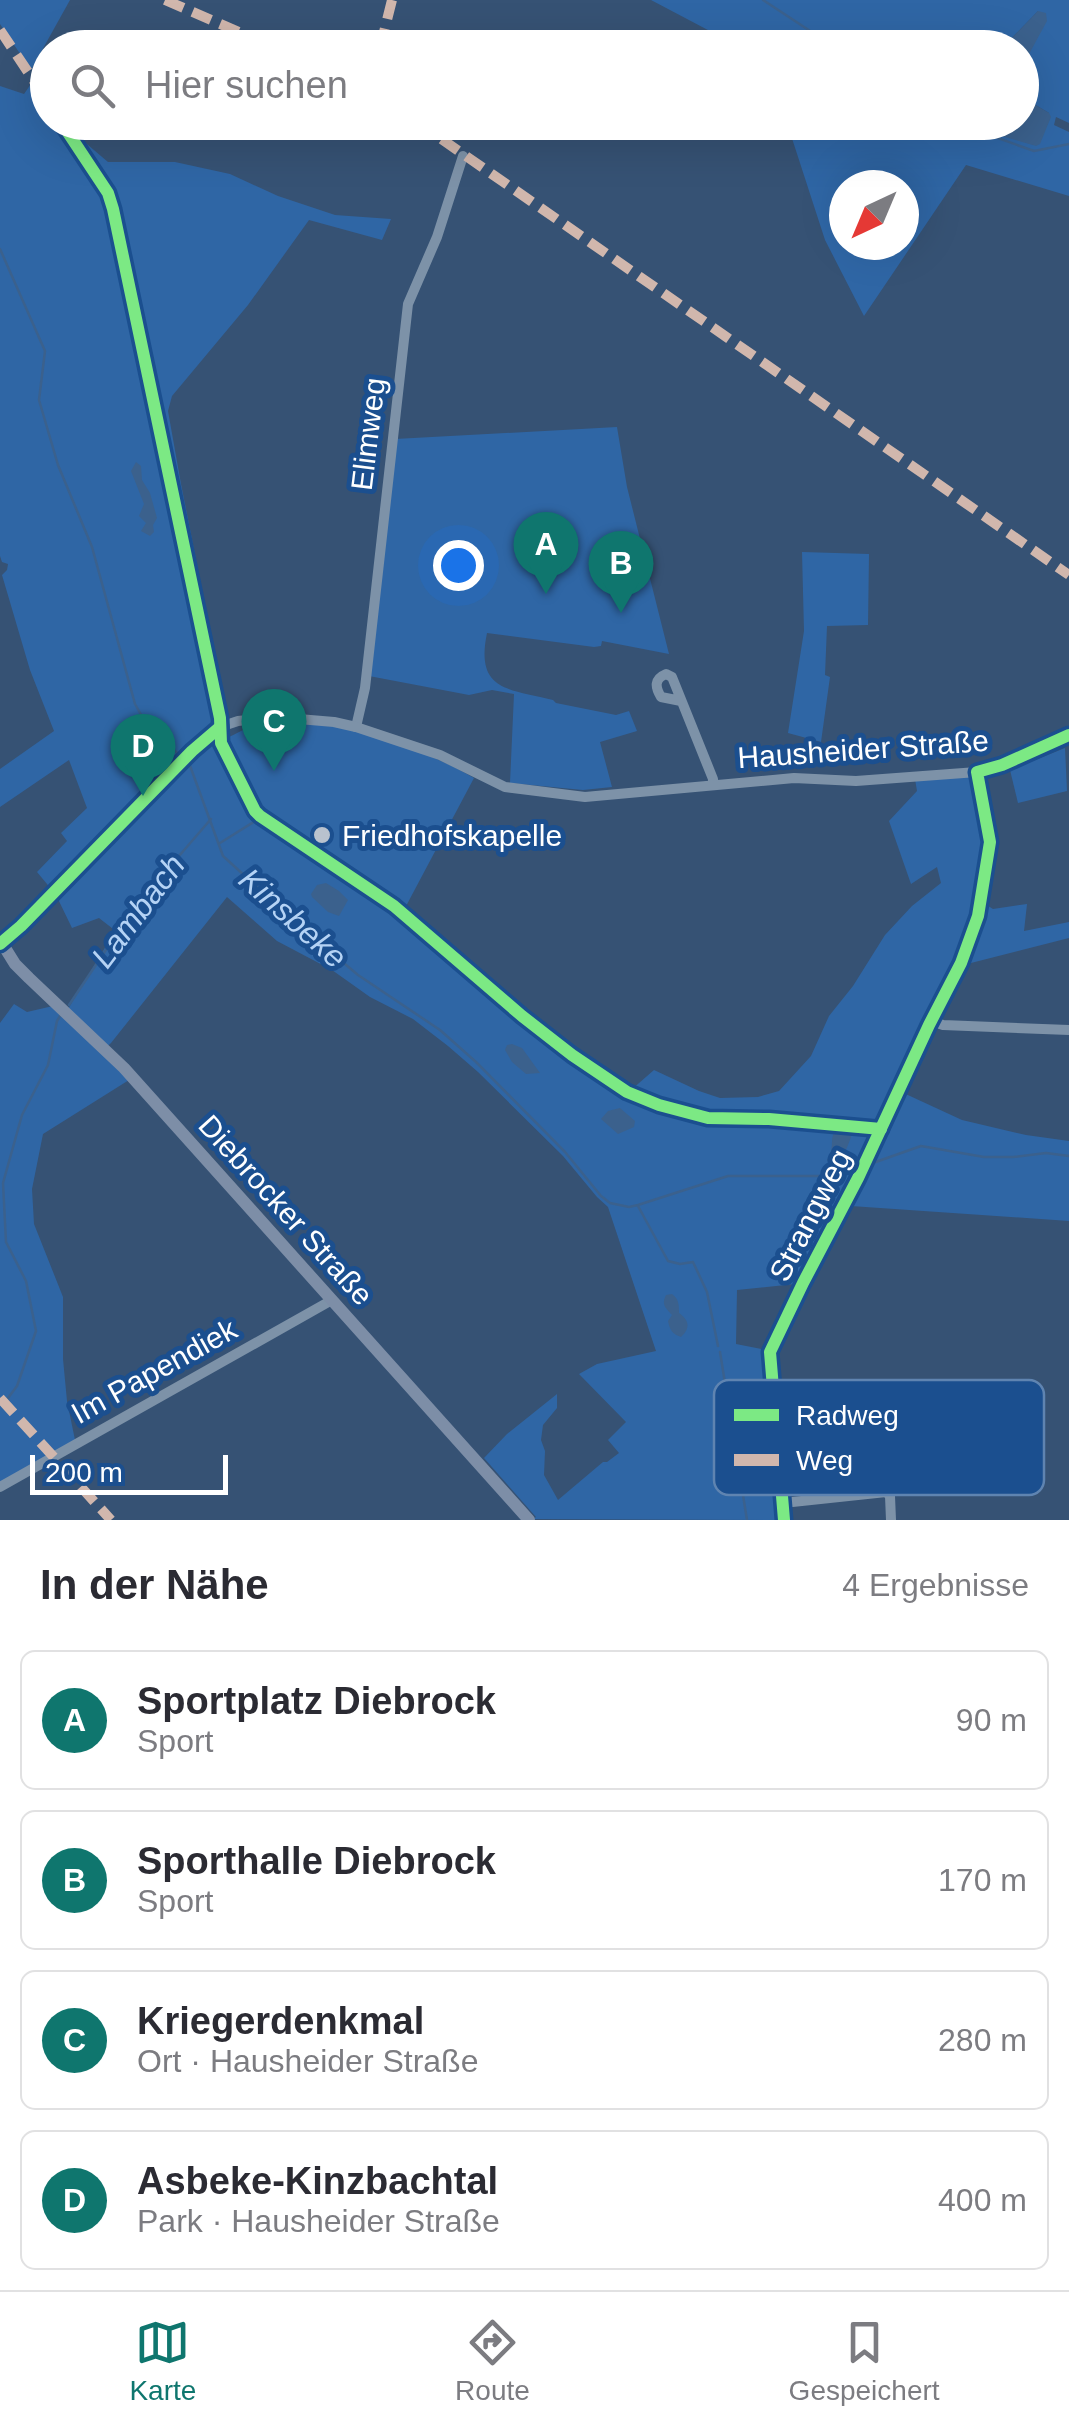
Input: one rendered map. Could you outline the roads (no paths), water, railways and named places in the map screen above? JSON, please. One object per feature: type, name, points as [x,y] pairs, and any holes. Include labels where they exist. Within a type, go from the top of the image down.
[{"type":"main road","name":"Diebrocker Straße","points":[[0,942],[15,964],[124,1068],[529,1520]]},
{"type":"street","name":"Elimweg","points":[[356,726],[365,688],[408,304],[437,237],[462,156]]},
{"type":"street","name":"Hausheider Straße","points":[[681,701],[714,785]]},
{"type":"street","name":"Hausheider Straße","points":[[0,942],[32,916],[220,727],[251,718],[302,718],[356,726],[440,755],[495,783],[585,797],[794,778],[856,781],[978,772],[1069,735]]},
{"type":"street","name":"Strangweg","points":[[772,1380],[770,1352],[961,964],[978,916],[990,842],[978,772]]},
{"type":"street","points":[[931,1021],[943,1025],[1069,1030]]},
{"type":"street","name":"Im Papendiek","points":[[0,1487],[332,1300]]},
{"type":"street","name":"Strangweg","points":[[781,1495],[784,1520]]},
{"type":"street","points":[[782,1504],[847,1495]]},
{"type":"street","points":[[889,1495],[891,1520]]},
{"type":"waterway","points":[[763,0],[809,30]]},
{"type":"waterway","points":[[1003,140],[1034,151],[1069,144]]},
{"type":"waterway","name":"Kinsbeke","points":[[0,249],[45,351],[39,400],[58,465],[92,547],[135,704],[148,727],[183,758]]},
{"type":"waterway","name":"Kinsbeke","points":[[189,763],[223,856],[358,975],[440,1030],[476,1062],[610,1203],[638,1205],[728,1176],[840,1176]]},
{"type":"waterway","points":[[220,843],[260,818],[323,861]]},
{"type":"waterway","name":"Lambach","points":[[69,1005],[134,908],[211,819]]},
{"type":"waterway","points":[[334,858],[393,900],[517,1008],[592,1066],[635,1092],[686,1110]]},
{"type":"waterway","name":"Lambach","points":[[5,1402],[17,1386],[36,1331],[26,1281],[6,1242],[3,1183],[22,1115],[48,1065],[60,1016]]},
{"type":"waterway","points":[[870,1164],[921,1146],[984,1157],[1046,1153],[1069,1156]]},
{"type":"waterway","points":[[638,1206],[668,1261],[693,1262],[707,1292],[718,1346]]},
{"type":"waterway","points":[[720,1352],[724,1380]]},
{"type":"waterway","points":[[743,1495],[747,1520]]},
{"type":"place","name":"Sportplatz Diebrock","points":[[546,594]]},
{"type":"place","name":"Sporthalle Diebrock","points":[[621,613]]},
{"type":"place","name":"Kriegerdenkmal","points":[[274,771]]},
{"type":"place","name":"Asbeke-Kinzbachtal","points":[[143,796]]},
{"type":"place","name":"Friedhofskapelle","points":[[322,835]]}]
